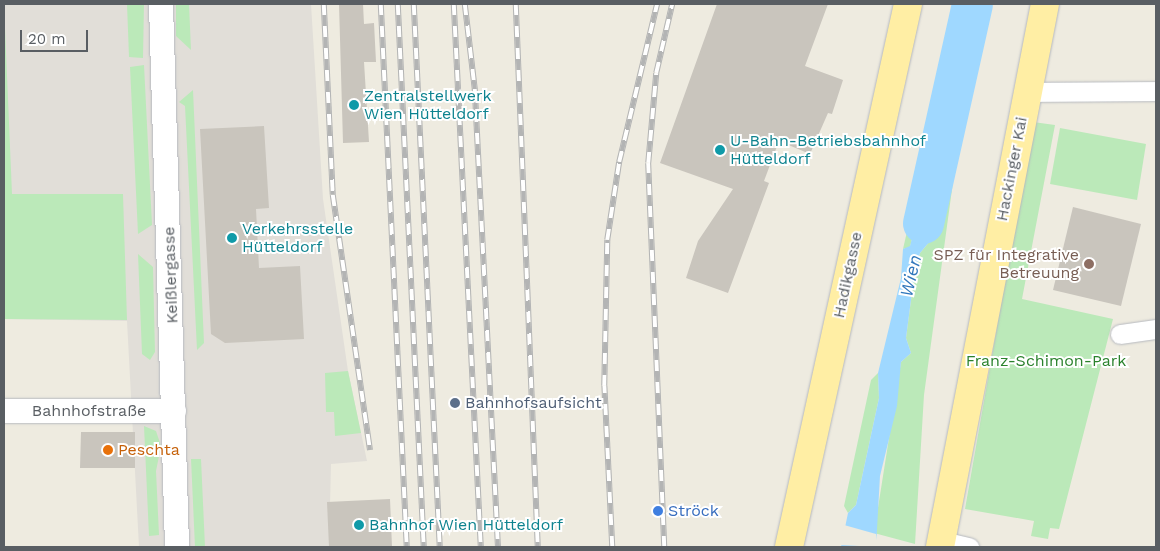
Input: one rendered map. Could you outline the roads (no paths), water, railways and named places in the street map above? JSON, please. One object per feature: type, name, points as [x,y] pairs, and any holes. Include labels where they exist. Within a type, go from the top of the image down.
[{"type":"main road","name":"Hadikgasse","points":[[789,547],[908,4]]},
{"type":"main road","name":"Hackinger Kai","points":[[941,544],[1045,4]]},
{"type":"street","name":"Keißlergasse","points":[[161,4],[177,547]]},
{"type":"street","points":[[1027,92],[1156,91]]},
{"type":"street","points":[[1120,334],[1156,329]]},
{"type":"street","name":"Bahnhofstraße","points":[[4,410],[174,411]]},
{"type":"street","points":[[941,544],[969,547]]},
{"type":"water","points":[[923,165],[952,170],[955,175],[943,190],[930,241],[920,253],[914,277],[906,338],[911,353],[901,362],[897,406],[880,476],[876,547],[841,547],[848,513],[856,505],[879,398],[878,373],[901,278],[903,249],[910,246],[925,187],[920,175]]},
{"type":"waterway","name":"Wien","points":[[923,223],[972,4]]},
{"type":"railway","points":[[324,4],[333,195],[370,450]]},
{"type":"railway","points":[[381,4],[407,547]]},
{"type":"railway","points":[[398,4],[424,547]]},
{"type":"railway","points":[[414,4],[440,547]]},
{"type":"railway","points":[[454,4],[481,547]]},
{"type":"railway","points":[[465,4],[475,89],[498,547]]},
{"type":"railway","points":[[516,4],[538,547]]},
{"type":"railway","points":[[612,547],[604,386],[607,240],[619,162],[657,4]]},
{"type":"railway","points":[[664,547],[648,163],[656,73],[672,4]]},
{"type":"place","name":"Zentralstellwerk Wien Hütteldorf","points":[[354,105]]},
{"type":"place","name":"U-Bahn-Betriebsbahnhof Hütteldorf","points":[[720,150]]},
{"type":"place","name":"Verkehrsstelle Hütteldorf","points":[[232,238]]},
{"type":"place","name":"SPZ für Integrative Betreuung","points":[[1089,264]]},
{"type":"place","name":"Bahnhofsaufsicht","points":[[455,403]]},
{"type":"place","name":"Peschta","points":[[108,450]]},
{"type":"place","name":"Ströck","points":[[658,511]]},
{"type":"place","name":"Bahnhof Wien Hütteldorf","points":[[359,525]]},
{"type":"park label","name":"Franz-Schimon-Park","points":[[1046,361]]}]
